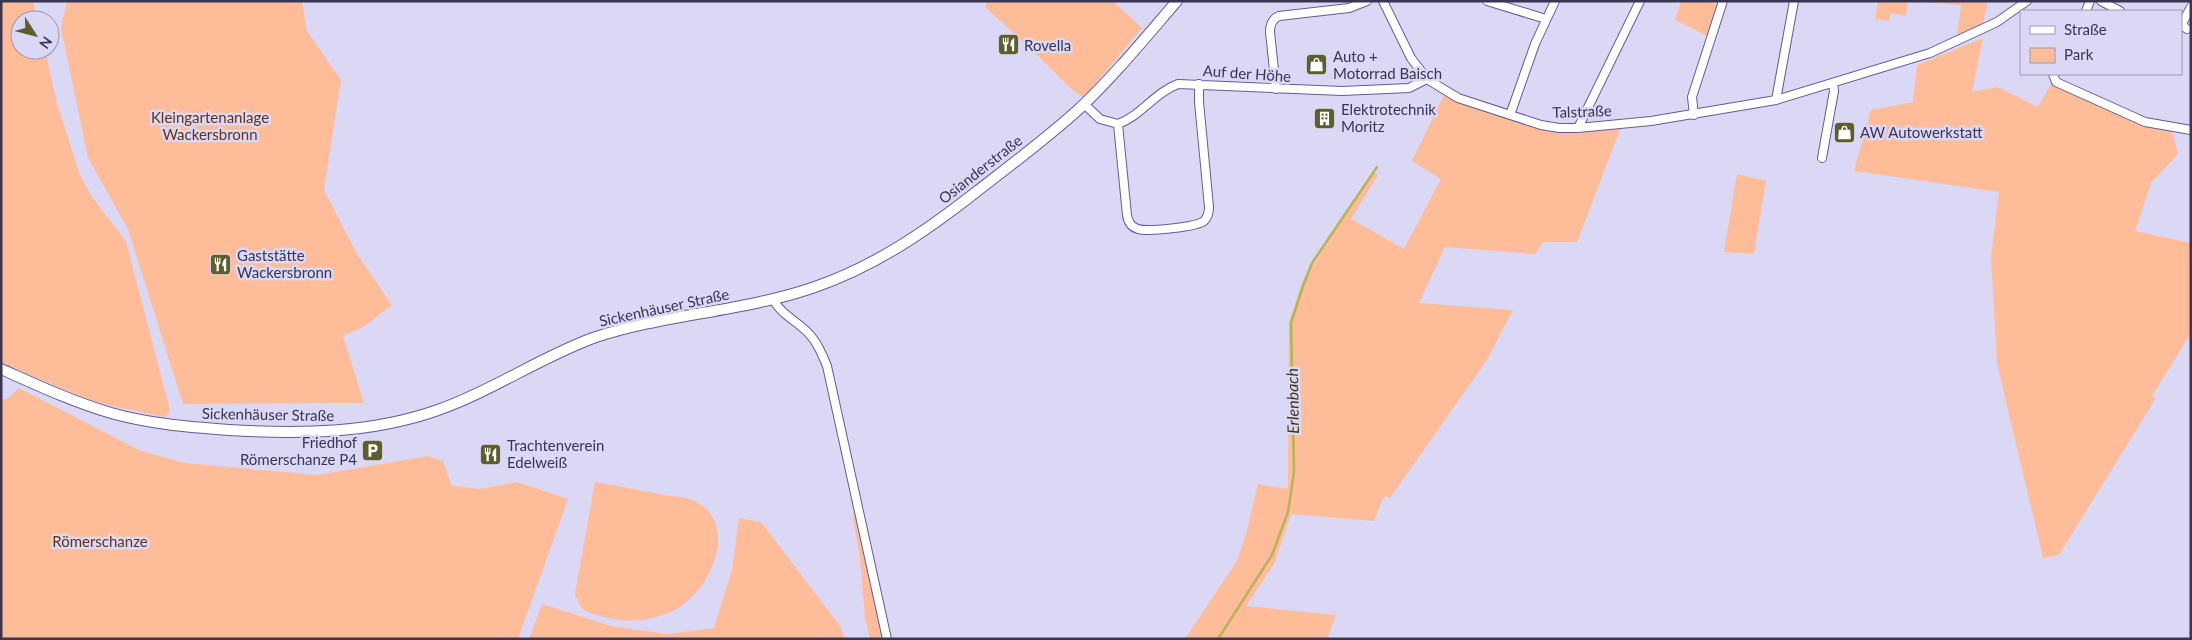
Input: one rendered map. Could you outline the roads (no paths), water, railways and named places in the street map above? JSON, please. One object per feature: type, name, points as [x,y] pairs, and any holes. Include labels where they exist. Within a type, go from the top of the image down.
[{"type":"street","name":"Osianderstraße","points":[[762,302],[811,289],[844,276],[906,243],[989,182],[1084,104],[1177,1]]},
{"type":"street","points":[[1276,89],[1270,28],[1274,19],[1279,16],[1349,8],[1367,1]]},
{"type":"street","name":"Talstraße","points":[[1383,1],[1411,58],[1428,79],[1458,98],[1541,125],[1559,128],[1578,128],[1694,115],[1776,100],[1898,64],[1950,45],[2004,18],[2027,1]]},
{"type":"street","points":[[1487,1],[1546,19]]},
{"type":"street","points":[[1510,115],[1546,19],[1555,1]]},
{"type":"street","points":[[1578,128],[1640,1]]},
{"type":"street","points":[[1694,115],[1692,97],[1723,1]]},
{"type":"street","points":[[1776,100],[1794,1]]},
{"type":"street","points":[[2101,1],[2118,10]]},
{"type":"street","points":[[2187,29],[2183,26],[2183,22],[2191,7]]},
{"type":"street","points":[[2053,75],[2056,82],[2139,120],[2191,130]]},
{"type":"street","name":"Auf der Höhe","points":[[1118,124],[1128,120],[1154,97],[1178,84],[1342,91],[1404,89],[1414,87],[1428,79]]},
{"type":"street","points":[[1822,158],[1834,91],[1833,83]]},
{"type":"street","points":[[1084,104],[1100,119],[1118,124],[1127,215],[1130,223],[1143,230],[1200,223],[1208,215],[1209,207],[1199,84]]},
{"type":"street","points":[[773,299],[781,311],[806,330],[813,338],[827,366],[888,639]]},
{"type":"street","name":"Sickenhäuser Straße","points":[[1,369],[86,405],[153,422],[185,427],[256,432],[343,431],[392,423],[437,410],[477,395],[574,346],[622,329],[762,302]]},
{"type":"waterway","name":"Erlenbach","points":[[1218,639],[1272,555],[1288,512],[1294,472],[1291,323],[1303,286],[1312,263],[1377,167]]},
{"type":"place","name":"Rovella","points":[[1008,45]]},
{"type":"place","name":"Auto + Motorrad Baisch","points":[[1317,65]]},
{"type":"place","name":"Elektrotechnik Moritz","points":[[1325,118]]},
{"type":"place","name":"AW Autowerkstatt","points":[[1844,132]]},
{"type":"place","name":"Gaststätte Wackersbronn","points":[[221,264]]},
{"type":"place","name":"Friedhof Römerschanze P4","points":[[373,451]]},
{"type":"place","name":"Trachtenverein Edelweiß","points":[[491,454]]},
{"type":"park label","name":"Kleingartenanlage Wackersbronn","points":[[210,126]]},
{"type":"park label","name":"Römerschanze","points":[[100,541]]}]
